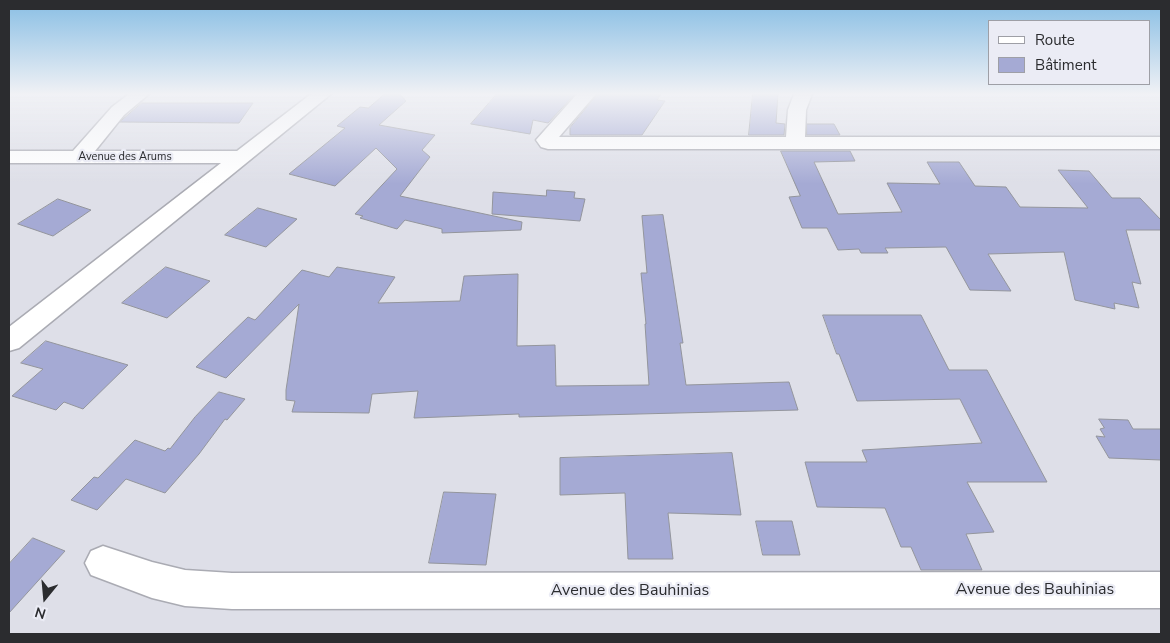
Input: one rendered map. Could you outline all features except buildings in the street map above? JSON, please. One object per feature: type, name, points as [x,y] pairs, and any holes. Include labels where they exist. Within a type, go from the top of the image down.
[{"type":"street","points":[[79,157],[107,124]]},
{"type":"street","points":[[9,341],[284,124]]},
{"type":"street","points":[[560,124],[546,140],[548,143],[1161,143]]},
{"type":"street","points":[[795,143],[797,124]]},
{"type":"street","name":"Avenue des Arums","points":[[9,157],[242,157]]},
{"type":"street","name":"Avenue des Bauhinias","points":[[102,563],[152,580],[185,588],[232,591],[1161,590]]}]
